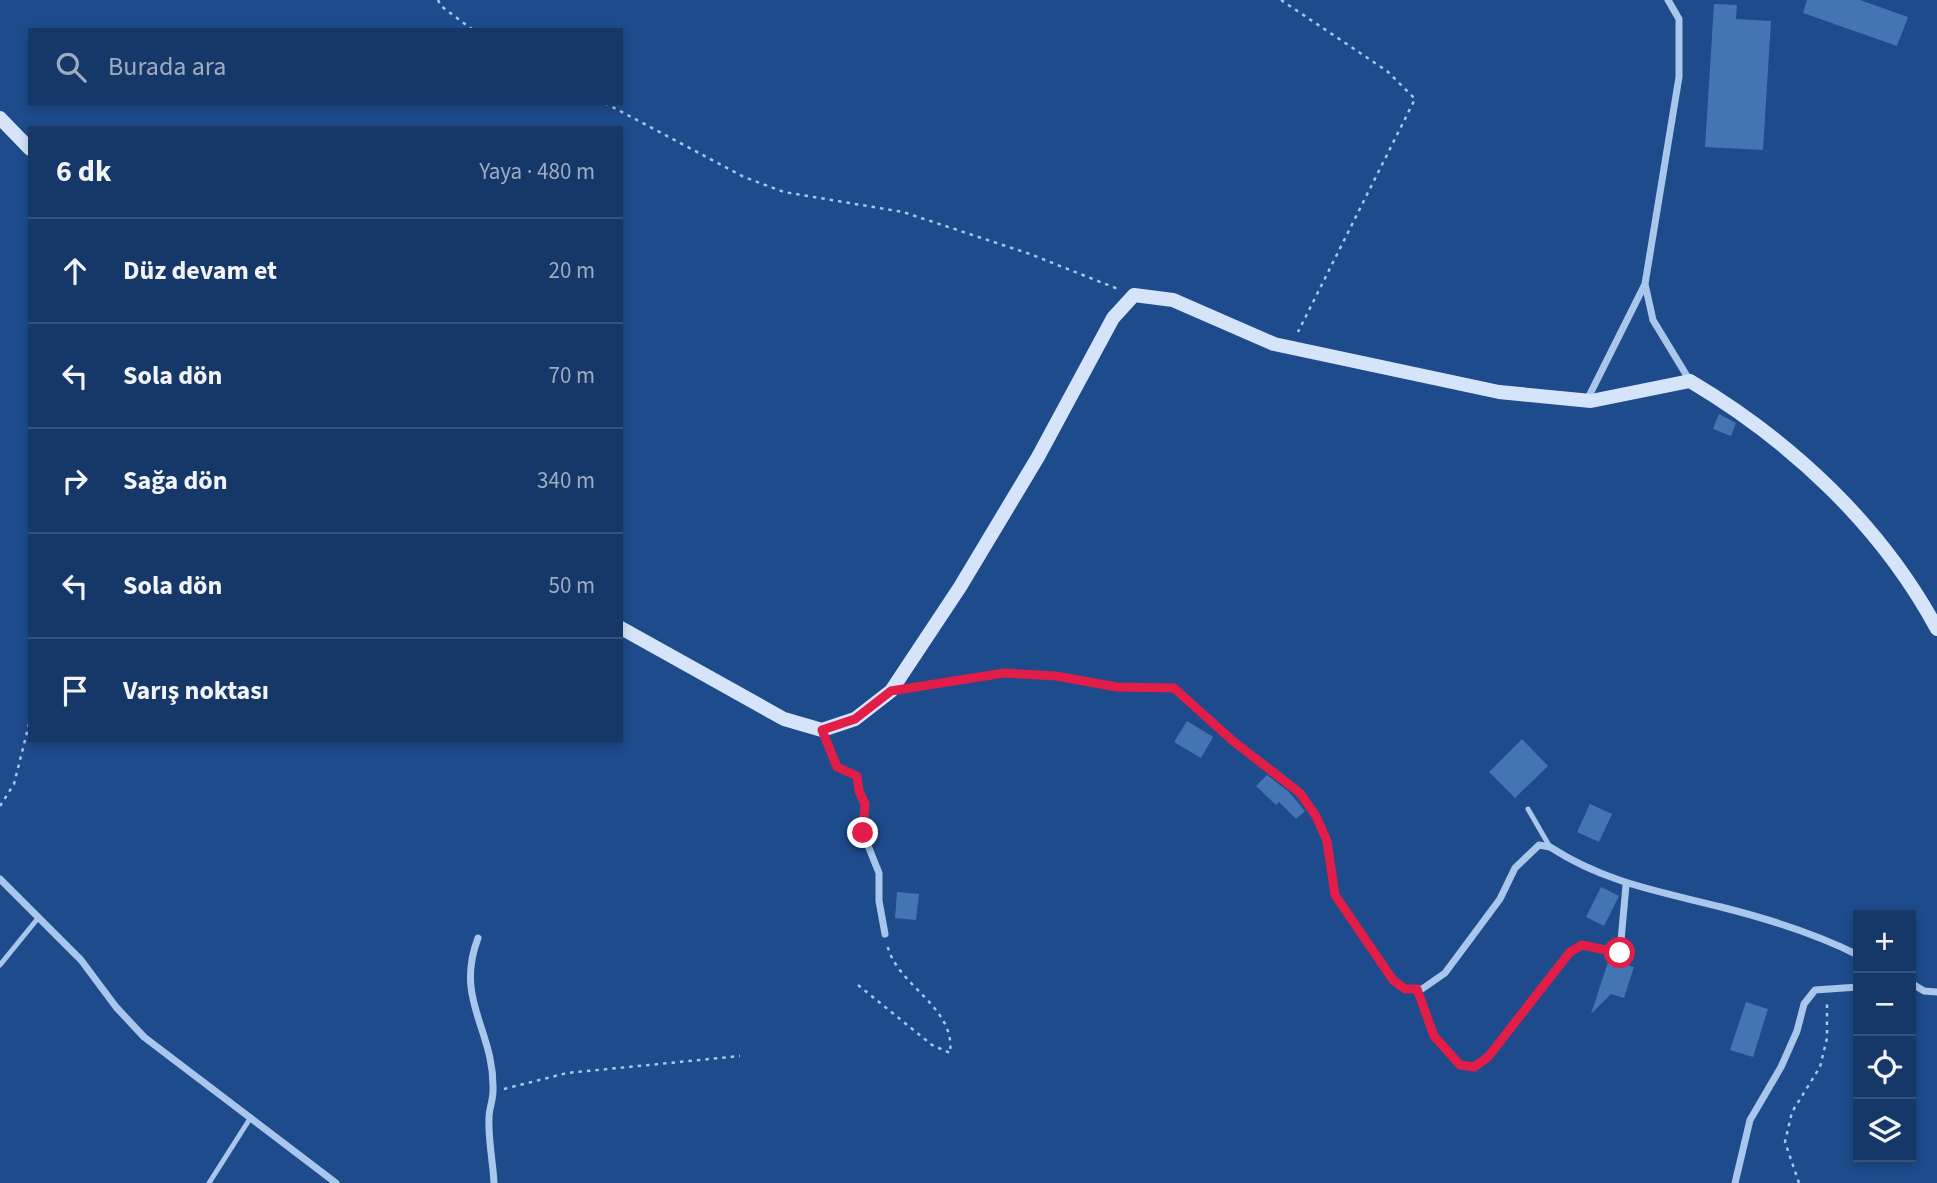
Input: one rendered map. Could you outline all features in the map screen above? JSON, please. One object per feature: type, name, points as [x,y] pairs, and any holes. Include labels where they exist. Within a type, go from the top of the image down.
[{"type":"street","points":[[1587,401],[1645,284],[1679,77],[1679,19],[1668,0]]},
{"type":"street","points":[[0,118],[28,147]]},
{"type":"street","points":[[1645,284],[1653,320],[1690,382],[1743,413],[1798,458],[1847,505],[1916,590],[1937,629]]},
{"type":"street","points":[[623,629],[784,719],[822,730],[855,719],[891,691],[1031,469],[1113,318],[1134,295],[1173,300],[1274,344],[1499,392],[1587,401],[1690,382]]},
{"type":"street","points":[[891,691],[1004,673],[1056,676],[1117,687],[1174,688],[1233,741],[1300,793],[1316,816],[1327,841],[1335,895],[1393,980],[1405,989],[1422,989],[1445,973],[1500,899],[1515,868],[1539,845],[1550,847],[1570,860],[1626,885],[1817,934],[1853,952]]},
{"type":"street","points":[[822,730],[837,767],[857,776],[859,791],[865,804],[863,833],[879,873],[879,901],[885,934]]},
{"type":"street","points":[[0,879],[81,960],[116,1007],[144,1037],[336,1183]]},
{"type":"street","points":[[1417,989],[1434,1036],[1460,1065],[1474,1067],[1488,1057],[1570,952],[1582,945],[1620,953],[1626,885]]},
{"type":"street","points":[[478,938],[470,961],[468,978],[488,1046],[494,1091],[489,1115],[494,1183]]},
{"type":"street","points":[[1735,1183],[1750,1119],[1781,1068],[1797,1031],[1804,1004],[1815,990],[1853,987]]},
{"type":"street","points":[[1916,987],[1924,991],[1937,992]]},
{"type":"lane","points":[[1528,809],[1550,847]]},
{"type":"lane","points":[[0,965],[39,917]]},
{"type":"lane","points":[[209,1183],[251,1117]]},
{"type":"path","points":[[438,0],[441,6],[470,28]]},
{"type":"path","points":[[1281,0],[1387,71],[1415,99],[1304,317],[1292,348]]},
{"type":"path","points":[[609,105],[754,181],[784,192],[903,212],[1030,254],[1134,295]]},
{"type":"path","points":[[0,806],[13,785],[28,728]]},
{"type":"path","points":[[858,985],[932,1045],[950,1053],[952,1038],[941,1017],[900,970],[888,950],[885,934]]},
{"type":"path","points":[[1799,1183],[1786,1142],[1791,1112],[1820,1067],[1828,1017],[1825,989]]},
{"type":"path","points":[[494,1091],[567,1073],[740,1056]]},
{"type":"building","points":[[1807,0],[1860,0],[1908,17],[1897,46],[1803,13]]},
{"type":"building","points":[[1714,4],[1737,5],[1736,19],[1771,21],[1763,150],[1705,147]]},
{"type":"building","points":[[1719,414],[1736,423],[1731,436],[1713,429]]},
{"type":"building","points":[[1187,721],[1213,737],[1201,758],[1174,742]]},
{"type":"building","points":[[1522,739],[1548,766],[1515,798],[1489,772]]},
{"type":"building","points":[[1267,775],[1289,792],[1305,811],[1296,819],[1279,802],[1276,805],[1256,786]]},
{"type":"building","points":[[1590,804],[1612,814],[1599,842],[1577,832]]},
{"type":"building","points":[[1601,887],[1619,896],[1604,926],[1586,917]]},
{"type":"building","points":[[897,892],[919,894],[916,920],[895,918]]},
{"type":"building","points":[[1609,959],[1634,967],[1624,998],[1611,994],[1591,1014]]},
{"type":"building","points":[[1746,1002],[1768,1009],[1753,1057],[1730,1050]]},
{"type":"route","points":[[863,833],[865,804],[859,791],[857,776],[837,767],[822,730],[855,719],[891,691],[1004,673],[1056,676],[1117,687],[1174,688],[1233,741],[1269,766],[1300,793],[1316,816],[1327,841],[1335,895],[1393,980],[1405,989],[1417,989],[1434,1036],[1460,1065],[1474,1067],[1488,1057],[1570,952],[1582,945],[1620,953]]}]
